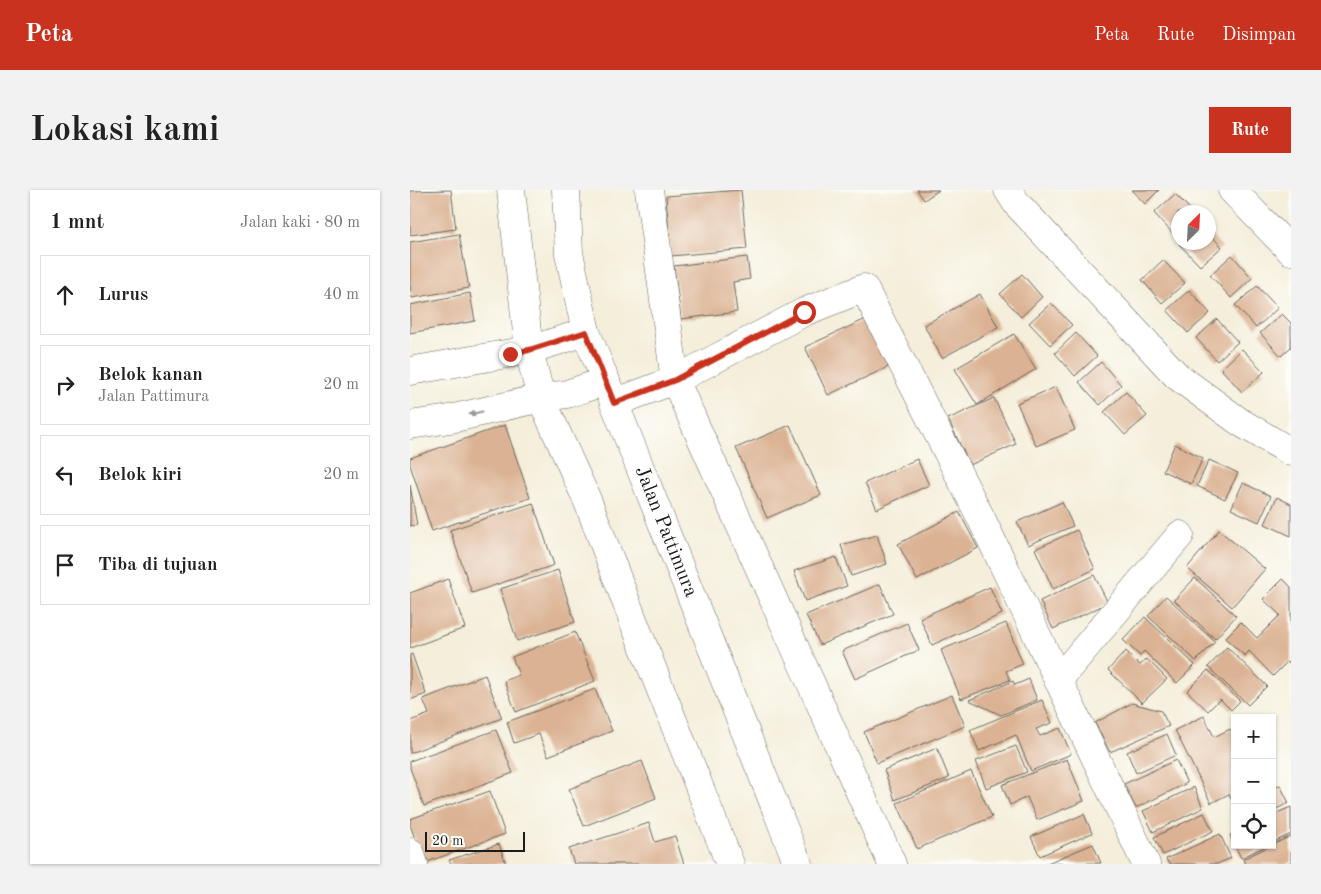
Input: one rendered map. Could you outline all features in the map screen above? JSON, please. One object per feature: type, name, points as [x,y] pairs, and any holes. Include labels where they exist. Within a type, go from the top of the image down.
[{"type":"street","points":[[511,190],[529,350],[541,398],[588,502],[636,630],[730,864]]},
{"type":"street","name":"Jalan Pattimura","points":[[566,190],[569,253],[586,332],[798,864]]},
{"type":"street","points":[[649,190],[675,380],[892,864]]},
{"type":"street","points":[[1008,190],[1017,204],[1177,376],[1240,422],[1291,452]]},
{"type":"street","points":[[1232,190],[1291,252]]},
{"type":"street","points":[[410,425],[450,419],[541,398],[567,394],[610,392],[675,380],[804,312],[864,288],[981,518],[1146,864]]},
{"type":"street","points":[[410,371],[529,350],[586,332]]},
{"type":"street","points":[[1058,680],[1180,535]]},
{"type":"street","points":[[410,852],[414,864]]},
{"type":"building","points":[[451,190],[456,229],[410,235],[410,191]]},
{"type":"building","points":[[741,190],[747,249],[671,256],[666,196]]},
{"type":"building","points":[[917,190],[939,190],[924,200]]},
{"type":"building","points":[[1132,190],[1159,190],[1145,204]]},
{"type":"building","points":[[1175,194],[1186,205],[1171,205],[1171,232],[1154,213]]},
{"type":"building","points":[[459,234],[469,288],[412,298],[410,285],[410,242]]},
{"type":"building","points":[[1216,241],[1222,247],[1200,266],[1185,250],[1216,250]]},
{"type":"building","points":[[1232,255],[1252,278],[1231,298],[1210,275]]},
{"type":"building","points":[[747,257],[750,279],[733,282],[737,312],[681,319],[674,266]]},
{"type":"building","points":[[1163,260],[1185,283],[1162,303],[1142,280]]},
{"type":"building","points":[[1022,274],[1042,297],[1021,317],[1000,294]]},
{"type":"building","points":[[1257,286],[1278,308],[1256,328],[1235,305]]},
{"type":"building","points":[[1189,290],[1210,313],[1188,333],[1167,310]]},
{"type":"building","points":[[470,293],[475,321],[410,333],[410,305]]},
{"type":"building","points":[[980,294],[998,327],[942,358],[924,325]]},
{"type":"building","points":[[1051,303],[1072,325],[1050,345],[1029,323]]},
{"type":"building","points":[[1282,314],[1291,323],[1291,347],[1281,356],[1260,333]]},
{"type":"building","points":[[866,319],[888,367],[828,395],[805,347]]},
{"type":"building","points":[[1217,319],[1238,342],[1217,361],[1196,338]]},
{"type":"building","points":[[1076,333],[1097,356],[1075,376],[1055,353]]},
{"type":"building","points":[[1014,334],[1036,369],[977,405],[955,369]]},
{"type":"building","points":[[1242,349],[1264,372],[1242,392],[1221,369]]},
{"type":"building","points":[[1101,362],[1121,385],[1100,405],[1079,382]]},
{"type":"building","points":[[1056,387],[1075,430],[1036,446],[1017,403]]},
{"type":"building","points":[[1126,392],[1147,416],[1125,435],[1104,412]]},
{"type":"building","points":[[994,398],[1016,444],[970,465],[948,419]]},
{"type":"building","points":[[505,425],[530,498],[432,531],[410,465],[410,458]]},
{"type":"building","points":[[790,425],[821,495],[767,518],[736,448]]},
{"type":"building","points":[[1175,444],[1203,458],[1191,484],[1163,471]]},
{"type":"building","points":[[917,459],[929,485],[877,509],[865,483]]},
{"type":"building","points":[[1209,460],[1238,473],[1225,499],[1197,486]]},
{"type":"building","points":[[1243,483],[1271,496],[1259,522],[1231,509]]},
{"type":"building","points":[[410,485],[417,525],[410,526]]},
{"type":"building","points":[[1277,497],[1291,504],[1291,536],[1265,524]]},
{"type":"building","points":[[1062,502],[1073,526],[1028,545],[1017,522]]},
{"type":"building","points":[[533,503],[554,565],[472,593],[450,530]]},
{"type":"building","points":[[959,512],[978,548],[917,580],[898,544]]},
{"type":"building","points":[[1077,530],[1095,569],[1053,589],[1035,549]]},
{"type":"building","points":[[1219,530],[1265,569],[1232,607],[1187,568]]},
{"type":"building","points":[[877,535],[887,564],[851,576],[841,545]]},
{"type":"building","points":[[836,557],[847,586],[805,601],[794,571]]},
{"type":"building","points":[[558,570],[575,622],[517,641],[500,589]]},
{"type":"building","points":[[1094,575],[1108,603],[1053,629],[1040,601]]},
{"type":"building","points":[[1195,578],[1236,616],[1215,639],[1174,600]]},
{"type":"building","points":[[448,579],[465,628],[410,648],[410,593]]},
{"type":"building","points":[[1283,579],[1291,587],[1291,665],[1287,662],[1273,676],[1249,651],[1245,656],[1225,638],[1241,622],[1257,638],[1280,615],[1263,599]]},
{"type":"building","points":[[880,584],[893,614],[820,645],[806,615]]},
{"type":"building","points":[[990,587],[1002,614],[932,645],[920,618]]},
{"type":"building","points":[[1166,596],[1215,642],[1196,661],[1148,616]]},
{"type":"building","points":[[1145,617],[1195,665],[1177,683],[1144,651],[1140,656],[1123,640]]},
{"type":"building","points":[[907,623],[919,650],[855,679],[842,651]]},
{"type":"building","points":[[1006,623],[1023,664],[1006,671],[1010,680],[961,699],[941,650]]},
{"type":"building","points":[[575,632],[595,681],[516,712],[504,681],[519,675],[512,657]]},
{"type":"building","points":[[1227,647],[1267,686],[1248,705],[1208,667]]},
{"type":"building","points":[[1126,651],[1140,665],[1147,659],[1167,679],[1142,703],[1108,670]]},
{"type":"building","points":[[412,654],[426,694],[410,700],[410,655]]},
{"type":"building","points":[[1208,670],[1240,701],[1231,710],[1220,699],[1208,711],[1187,691]]},
{"type":"building","points":[[485,675],[502,718],[410,753],[410,721],[429,714],[423,699]]},
{"type":"building","points":[[1029,679],[1037,700],[1001,715],[969,700],[1013,681],[1015,685]]},
{"type":"building","points":[[595,689],[612,731],[548,756],[539,734],[514,743],[507,722]]},
{"type":"building","points":[[952,695],[965,726],[877,763],[864,732]]},
{"type":"building","points":[[1042,700],[1052,723],[1036,729],[1040,736],[1060,728],[1071,754],[1031,771],[1016,735],[979,751],[970,730]]},
{"type":"building","points":[[1132,703],[1161,711],[1169,726],[1110,752],[1095,723]]},
{"type":"building","points":[[1204,716],[1214,737],[1230,729],[1231,798],[1229,794],[1211,803],[1175,730]]},
{"type":"building","points":[[496,730],[513,773],[424,806],[410,768],[410,761]]},
{"type":"building","points":[[1167,734],[1176,755],[1136,773],[1127,752]]},
{"type":"building","points":[[1016,746],[1027,772],[986,788],[976,761]]},
{"type":"building","points":[[937,748],[949,778],[895,800],[884,770]]},
{"type":"building","points":[[1067,759],[1084,801],[1037,820],[1027,797],[1010,805],[1002,785]]},
{"type":"building","points":[[1176,760],[1187,783],[1136,808],[1124,784]]},
{"type":"building","points":[[642,761],[656,798],[584,826],[569,789]]},
{"type":"building","points":[[971,771],[992,817],[917,849],[897,803]]},
{"type":"building","points":[[1280,785],[1289,803],[1276,809],[1276,804],[1276,788]]},
{"type":"building","points":[[1194,787],[1203,808],[1153,832],[1143,811]]},
{"type":"building","points":[[490,791],[505,834],[424,863],[410,825],[410,819]]},
{"type":"building","points":[[1291,807],[1291,834],[1276,841],[1276,813]]},
{"type":"building","points":[[1204,813],[1213,831],[1163,855],[1154,837]]},
{"type":"building","points":[[1084,814],[1092,833],[1040,856],[1031,837]]},
{"type":"building","points":[[649,823],[655,842],[675,836],[684,864],[574,864],[569,849]]},
{"type":"building","points":[[1220,834],[1231,858],[1217,864],[1169,864],[1166,859]]},
{"type":"building","points":[[1291,836],[1291,862],[1286,864],[1245,864],[1243,859],[1264,849],[1276,849],[1276,843]]},
{"type":"building","points":[[499,844],[506,864],[451,864],[449,860]]},
{"type":"building","points":[[1093,844],[1101,863],[1045,864]]},
{"type":"building","points":[[1237,849],[1260,849],[1241,858]]},
{"type":"route","points":[[510,354],[586,332],[614,403],[675,380],[804,312]]}]
